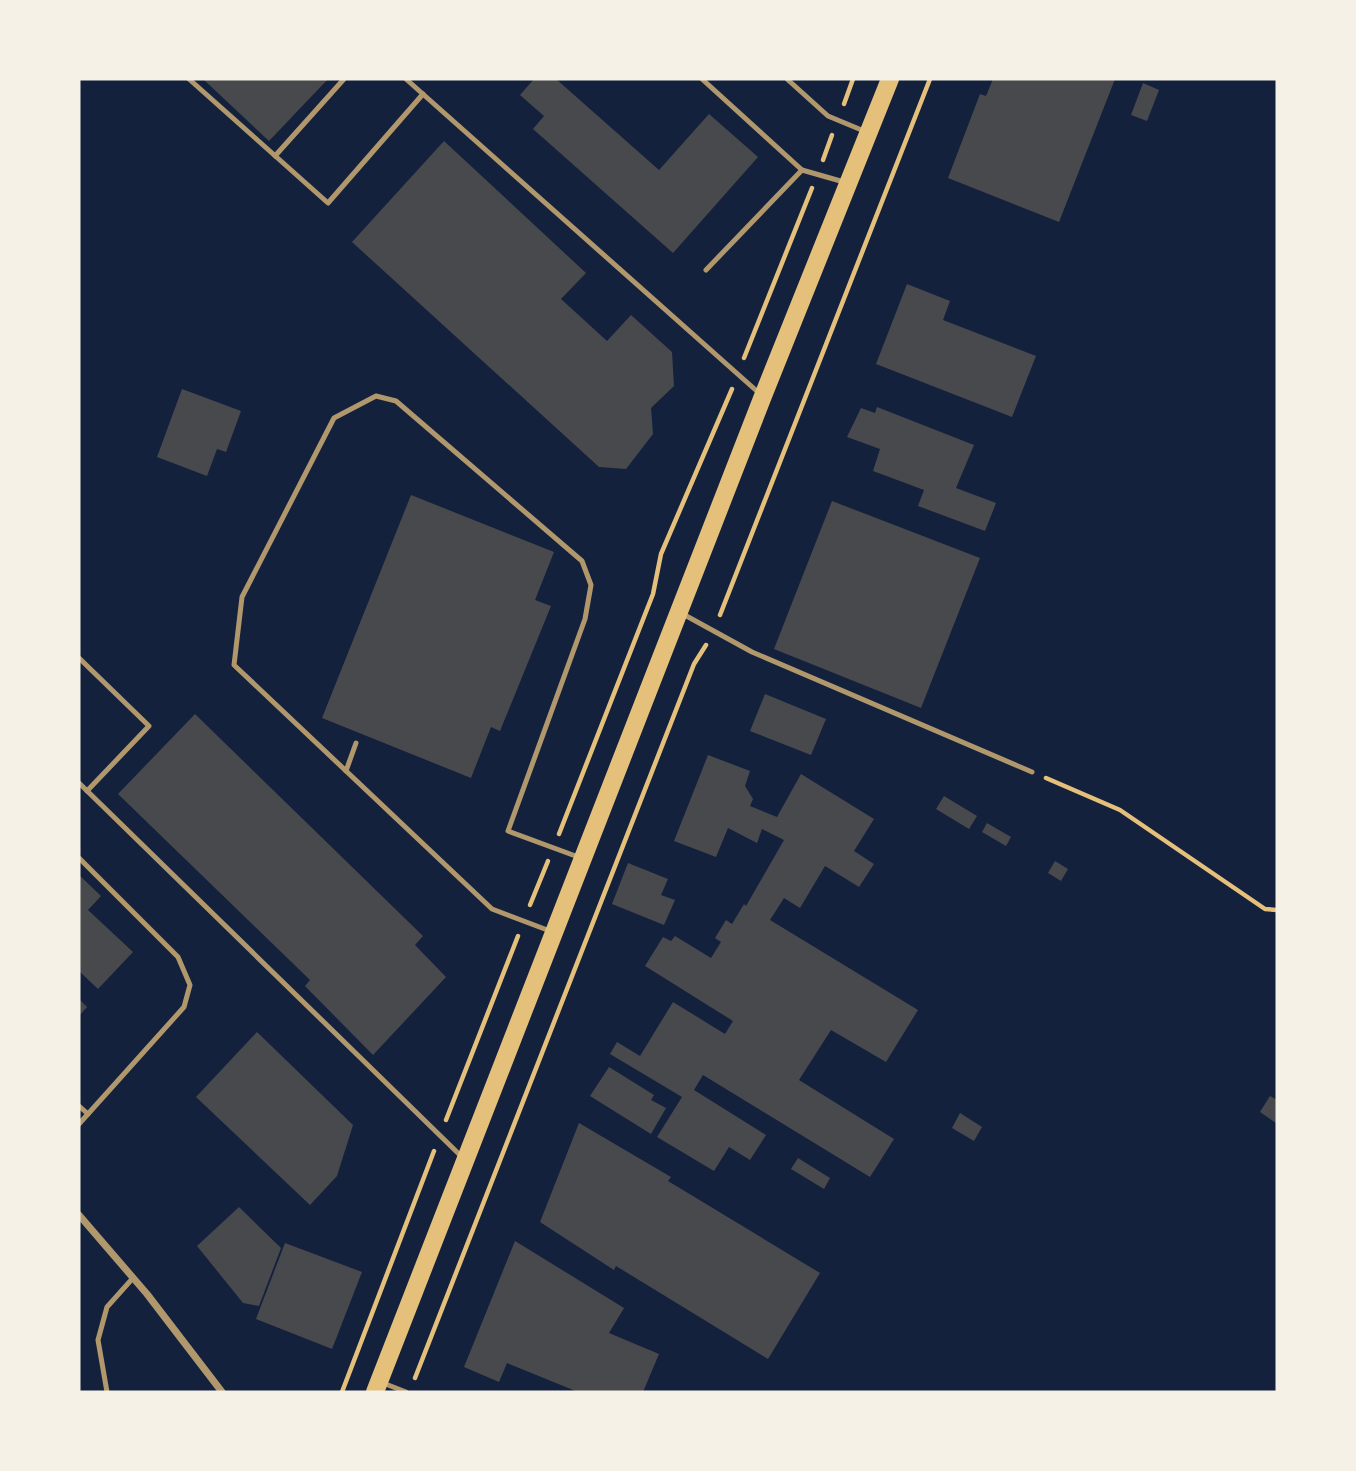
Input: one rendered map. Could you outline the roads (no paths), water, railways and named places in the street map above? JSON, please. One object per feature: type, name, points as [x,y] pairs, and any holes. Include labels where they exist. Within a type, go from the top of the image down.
[{"type":"main road","points":[[377,1387],[763,396],[890,79]]},
{"type":"street","points":[[79,1215],[133,1278],[222,1392]]},
{"type":"lane","points":[[189,79],[328,202],[424,94]]},
{"type":"lane","points":[[275,156],[345,79]]},
{"type":"lane","points":[[406,79],[763,396]]},
{"type":"lane","points":[[702,79],[802,170],[849,184]]},
{"type":"lane","points":[[786,79],[828,117],[869,133]]},
{"type":"lane","points":[[706,270],[802,170]]},
{"type":"lane","points":[[555,933],[492,909],[233,665],[242,597],[334,418],[376,396],[396,401],[582,561],[590,585],[585,620],[508,831],[584,859]]},
{"type":"lane","points":[[680,613],[752,652],[1032,772]]},
{"type":"lane","points":[[79,658],[149,726],[87,791]]},
{"type":"lane","points":[[346,771],[356,743]]},
{"type":"lane","points":[[79,783],[467,1161]]},
{"type":"lane","points":[[79,858],[178,957],[190,985],[184,1007],[79,1124]]},
{"type":"lane","points":[[79,1105],[88,1114]]},
{"type":"lane","points":[[107,1392],[98,1340],[107,1307],[133,1278]]},
{"type":"lane","points":[[377,1387],[406,1392]]}]
